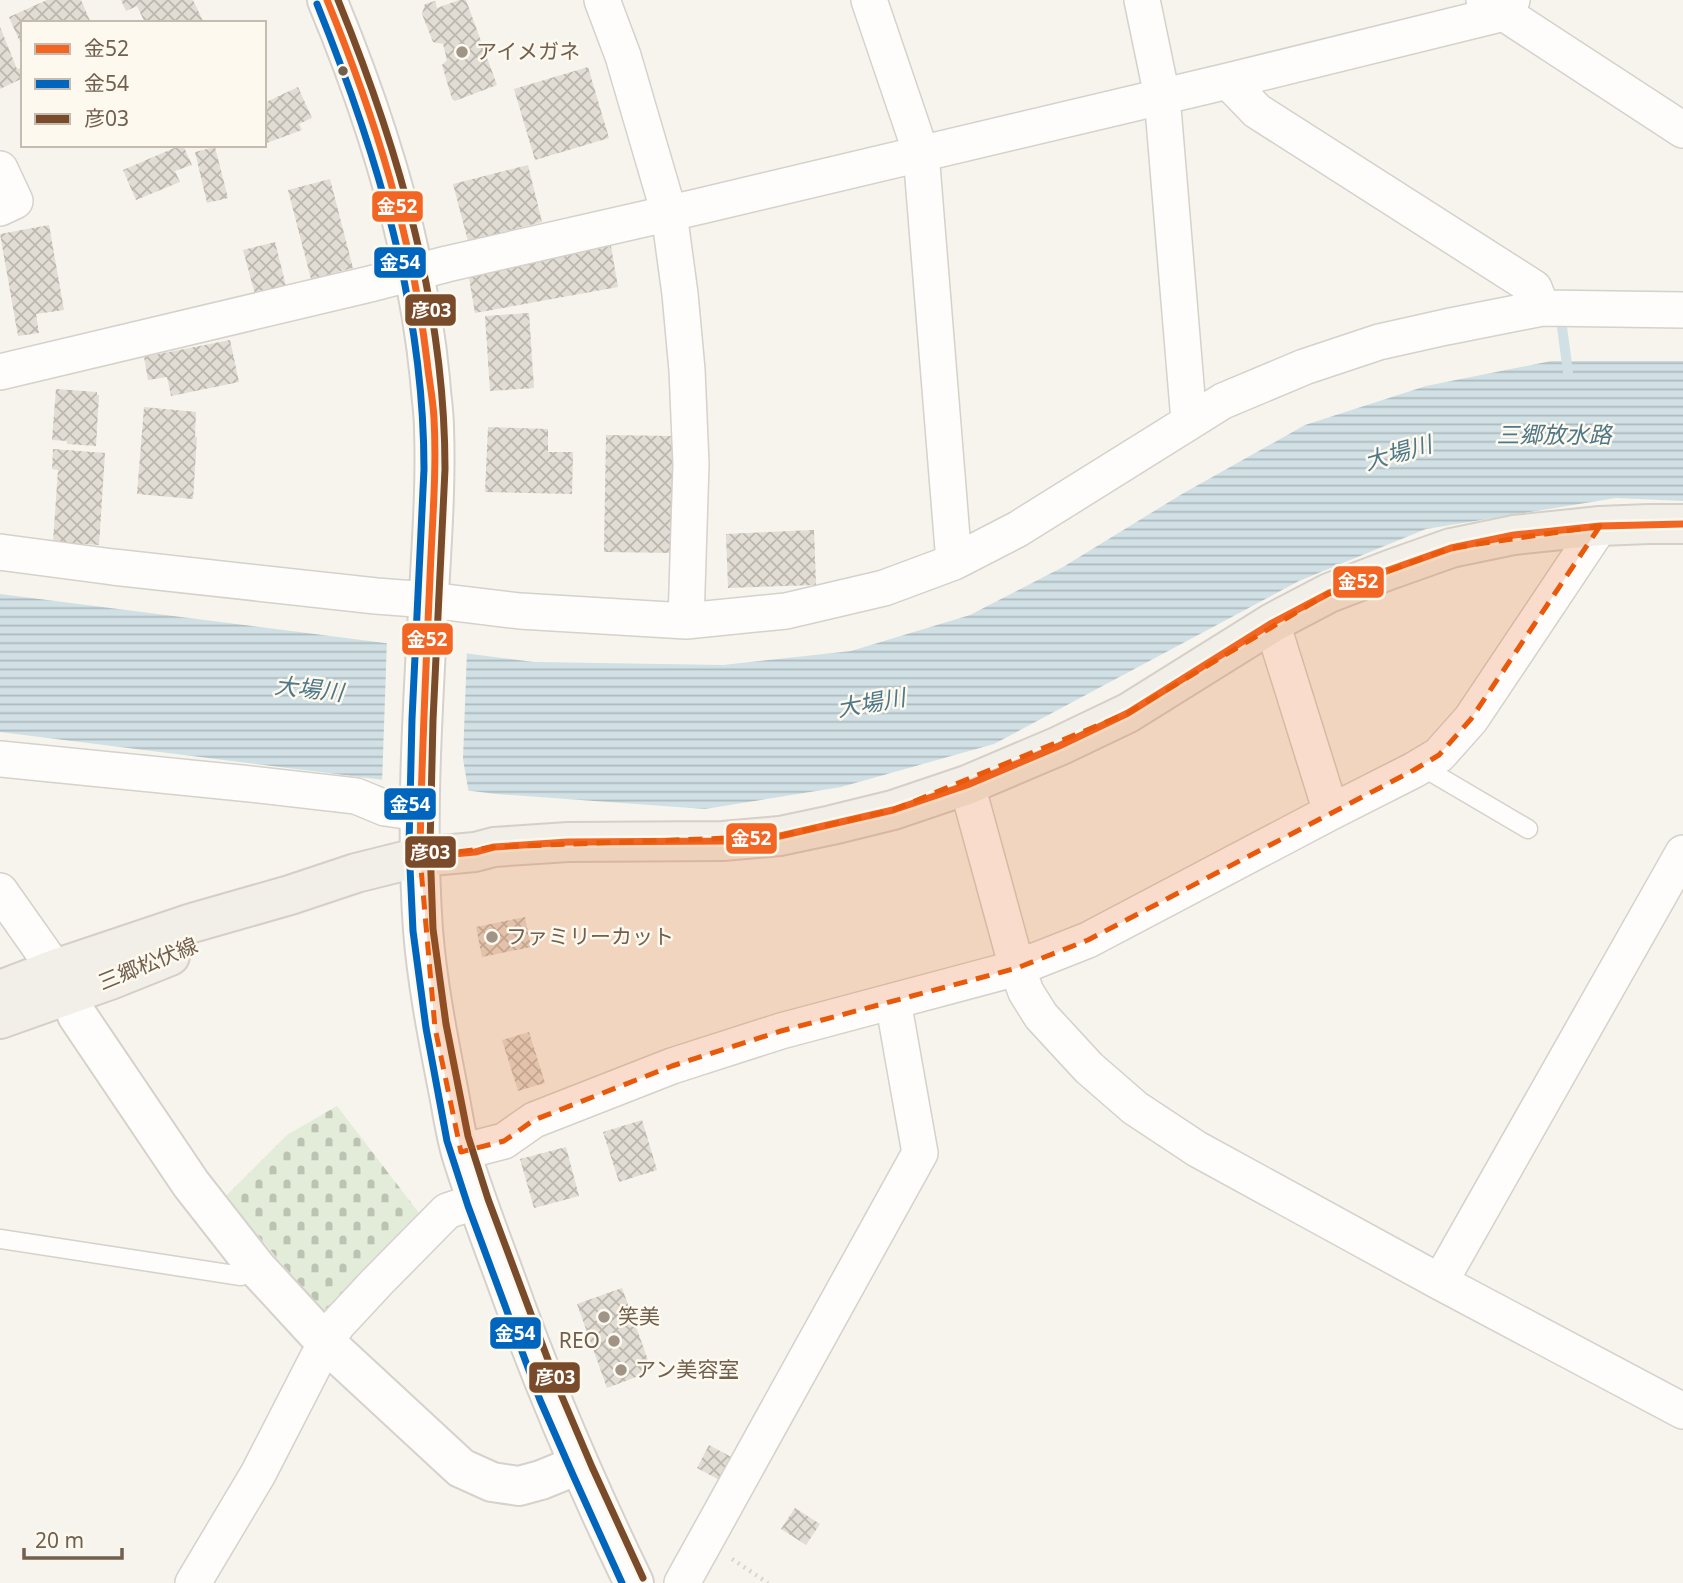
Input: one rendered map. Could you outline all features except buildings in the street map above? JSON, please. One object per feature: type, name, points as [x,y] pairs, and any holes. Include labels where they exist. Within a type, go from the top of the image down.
[{"type":"main road","name":"三郷松伏線","points":[[0,990],[63,982],[199,944],[290,895],[356,873],[420,857],[475,852],[494,846],[568,842],[723,841],[780,835],[893,810],[967,785],[1059,746],[1128,713],[1272,623],[1329,593],[1451,548],[1514,535],[1600,526],[1683,524]]},
{"type":"main road","name":"三郷松伏線","points":[[0,1019],[63,982]]},
{"type":"street","points":[[602,0],[623,56],[669,213],[687,370],[691,451],[686,621]]},
{"type":"street","points":[[869,0],[921,153],[954,562]]},
{"type":"street","points":[[1142,0],[1162,96],[1189,421]]},
{"type":"street","points":[[331,1],[380,143],[403,220],[415,273],[427,352],[434,427],[434,502],[420,857],[423,933],[436,1028],[461,1152],[477,1201],[529,1345],[578,1465],[634,1583]]},
{"type":"street","points":[[0,372],[1228,81],[1500,4],[1683,130]]},
{"type":"street","points":[[1228,81],[1257,111],[1534,288],[1542,308]]},
{"type":"street","points":[[0,169],[15,201],[0,208]]},
{"type":"street","points":[[0,552],[376,596],[428,608],[686,621],[786,611],[884,588],[954,562],[1018,529],[1223,401],[1292,372],[1379,342],[1542,308],[1683,310]]},
{"type":"street","points":[[461,1152],[504,1141],[534,1120],[672,1066],[781,1031],[1017,968],[1088,940],[1424,764],[1439,755],[1471,719],[1600,526]]},
{"type":"street","points":[[1272,623],[1331,812]]},
{"type":"street","points":[[0,759],[356,796],[385,808],[420,804]]},
{"type":"street","points":[[967,785],[1026,992],[1041,1016],[1090,1068],[1135,1108],[1197,1149],[1683,1411]]},
{"type":"street","points":[[1440,1282],[1683,853]]},
{"type":"street","points":[[0,891],[63,982],[77,1015],[191,1184],[256,1268],[326,1343],[461,1468],[492,1482],[519,1486],[578,1465]]},
{"type":"street","points":[[682,1583],[920,1153],[892,1001]]},
{"type":"street","points":[[193,1583],[258,1474],[337,1325],[447,1211],[477,1201]]},
{"type":"lane","points":[[1424,764],[1430,772],[1528,829]]},
{"type":"lane","points":[[0,1239],[242,1276],[256,1268]]},
{"type":"path","points":[[705,1541],[768,1583]]},
{"type":"highlighted area","points":[[1600,526],[1471,719],[1439,755],[1414,770],[1088,940],[1017,968],[781,1031],[672,1066],[534,1120],[504,1141],[461,1152],[435,1028],[420,857],[494,847],[780,836],[893,810],[1128,713],[1329,593],[1451,548]]},
{"type":"green space","points":[[337,1106],[419,1213],[323,1312],[225,1197],[287,1135]]},
{"type":"water","name":"三郷放水路","points":[[1551,361],[1683,361],[1683,501],[1616,498],[1426,529],[1299,581],[994,744],[841,787],[705,809],[496,794],[0,732],[0,594],[534,662],[723,665],[851,651],[970,615],[1063,567],[1182,494],[1305,425],[1426,386]]},
{"type":"pier","points":[[387,640],[467,650],[463,759],[469,794],[382,784]]},
{"type":"waterway","points":[[1562,327],[1568,372]]},
{"type":"transit line","name":"金52","points":[[327,0],[376,132],[401,222],[412,268],[433,404],[435,478],[420,857]]},
{"type":"transit line","name":"彦03","points":[[338,0],[399,172],[427,289],[437,348],[445,469],[430,846],[433,929],[446,1024],[468,1136],[488,1199],[560,1392],[643,1578]]},
{"type":"transit line","name":"金54","points":[[317,4],[339,60],[377,174],[406,290],[416,349],[424,469],[409,846],[413,931],[426,1028],[447,1141],[468,1206],[540,1400],[622,1583]]},
{"type":"transit line","name":"金52","points":[[420,857],[475,852],[494,847],[568,842],[723,841],[780,836],[893,810],[967,785],[1128,713],[1272,623],[1329,593],[1389,570],[1451,548],[1514,535],[1600,526],[1683,524]]},
{"type":"place","name":"アイメガネ","points":[[462,52]]},
{"type":"place","name":"ファミリーカット","points":[[492,937]]},
{"type":"place","name":"笑美","points":[[604,1317]]},
{"type":"place","name":"REO","points":[[614,1341]]},
{"type":"place","name":"アン美容室","points":[[621,1370]]},
{"type":"water label","name":"大場川","points":[[1398,453]]},
{"type":"water label","name":"大場川","points":[[309,689]]},
{"type":"water label","name":"大場川","points":[[871,703]]}]
